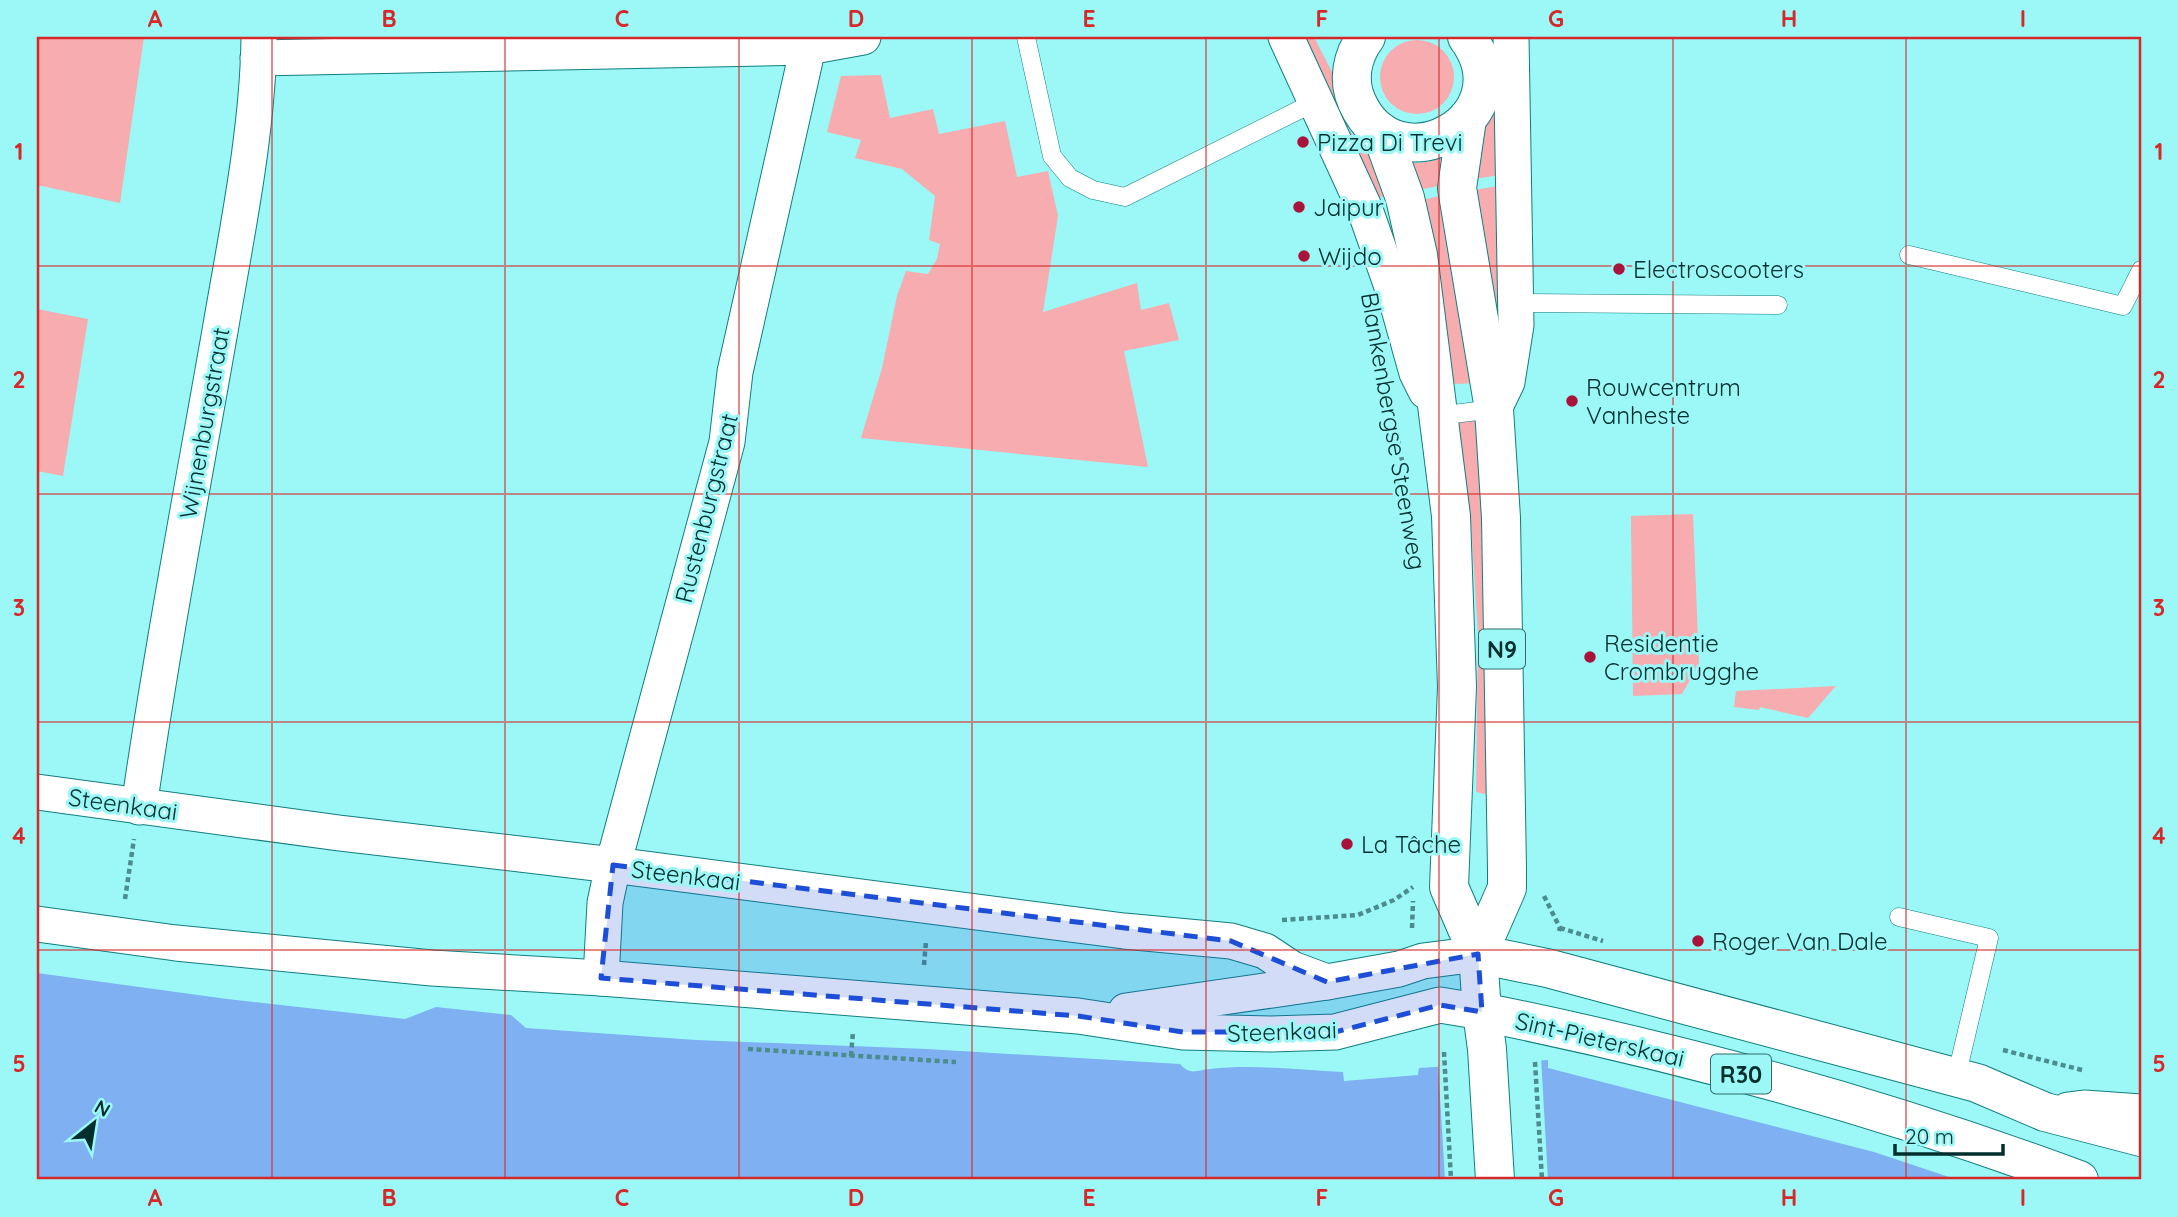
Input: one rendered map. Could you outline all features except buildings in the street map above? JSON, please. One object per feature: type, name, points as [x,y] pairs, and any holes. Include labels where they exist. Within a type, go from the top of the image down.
[{"type":"main road","name":"N9","points":[[1332,37],[1359,53]]},
{"type":"main road","name":"Blankenbergse Steenweg","points":[[1478,954],[1507,888],[1501,519],[1494,409],[1457,188],[1467,119],[1480,94],[1484,40]]},
{"type":"main road","name":"Blankenbergse Steenweg","points":[[1359,53],[1353,93],[1363,116],[1381,132],[1405,198],[1418,255],[1451,516],[1457,687],[1449,887],[1478,954],[1482,1012]]},
{"type":"main road","points":[[1381,132],[1405,142],[1431,142],[1454,132],[1467,119]]},
{"type":"main road","name":"Sint-Pieterskaai","points":[[1478,954],[1547,968],[1978,1083],[2045,1112],[2141,1137]]},
{"type":"main road","name":"N9","points":[[1482,1012],[1487,1049],[1495,1180]]},
{"type":"main road","name":"Sint-Pieterskaai","points":[[1482,1012],[1688,1059],[1884,1113],[1996,1149],[2079,1180]]},
{"type":"street","points":[[258,47],[808,42],[863,37]]},
{"type":"street","name":"Blankenbergse Steenweg","points":[[1286,37],[1364,206],[1396,298],[1418,373],[1437,416]]},
{"type":"street","name":"Blankenbergse Steenweg","points":[[1484,40],[1516,303],[1516,325],[1507,382],[1494,409]]},
{"type":"street","name":"Rustenburgstraat","points":[[601,978],[606,904],[613,865],[727,442],[735,372],[808,42]]},
{"type":"street","name":"Wijnenburgstraat","points":[[139,807],[157,688],[234,249],[251,128],[258,47]]},
{"type":"street","name":"Steenkaai","points":[[37,792],[1124,931],[1231,941],[1265,951],[1292,969],[1327,982]]},
{"type":"street","name":"Steenkaai","points":[[37,924],[176,943],[432,968],[601,978],[1078,1016],[1183,1032],[1335,1032],[1440,1004],[1482,1012]]},
{"type":"street","name":"Steenkaai","points":[[1078,1016],[1147,1009],[1327,982],[1399,969],[1423,961],[1478,954]]},
{"type":"street","name":"Sint-Pieterskaai","points":[[2045,1112],[2084,1108],[2141,1112]]},
{"type":"lane","points":[[1026,37],[1052,156],[1070,178],[1093,190],[1125,197],[1317,101]]},
{"type":"lane","points":[[1909,255],[2123,306],[2141,270]]},
{"type":"lane","points":[[1516,303],[1778,304]]},
{"type":"lane","points":[[1437,416],[1494,409]]},
{"type":"lane","points":[[1899,917],[1989,939],[1956,1078]]},
{"type":"path","name":"Blankenbergse Steenweg","points":[[1390,400],[1406,478]]},
{"type":"path","points":[[113,897],[125,899],[139,807]]},
{"type":"path","points":[[1413,876],[1412,934],[1423,961]]},
{"type":"path","points":[[1231,941],[1276,920],[1358,915],[1394,900],[1413,887]]},
{"type":"path","points":[[1541,889],[1560,928]]},
{"type":"path","points":[[911,964],[933,968]]},
{"type":"path","points":[[851,1046],[851,1055]]},
{"type":"path","points":[[748,1049],[956,1062]]},
{"type":"path","points":[[1444,1052],[1451,1180]]},
{"type":"path","points":[[1535,1060],[1542,1180]]},
{"type":"highlighted area","points":[[613,865],[1231,941],[1327,982],[1478,954],[1482,1012],[1440,1005],[1335,1032],[1183,1032],[1078,1016],[601,978]]},
{"type":"shaded area","points":[[37,37],[144,37],[120,203],[37,185]]},
{"type":"shaded area","points":[[1297,37],[1314,37],[1333,74],[1335,100],[1346,127],[1368,153],[1391,195],[1370,199]]},
{"type":"shaded area","points":[[1417,40],[1438,46],[1448,56],[1454,77],[1448,98],[1438,108],[1417,114],[1396,108],[1386,98],[1380,77],[1386,56],[1396,46]]},
{"type":"shaded area","points":[[881,75],[890,118],[933,109],[939,134],[1005,121],[1017,177],[1048,171],[1058,216],[1043,312],[1137,283],[1141,310],[1169,303],[1179,340],[1124,351],[1148,467],[861,438],[882,368],[897,296],[906,271],[928,274],[937,259],[940,244],[929,240],[935,196],[902,169],[855,158],[861,140],[827,132],[841,76]]},
{"type":"shaded area","points":[[1495,111],[1501,175],[1473,179],[1482,132]]},
{"type":"shaded area","points":[[1447,156],[1447,184],[1414,191],[1404,162],[1426,162]]},
{"type":"shaded area","points":[[1503,185],[1505,322],[1494,323],[1469,191]]},
{"type":"shaded area","points":[[1448,194],[1483,383],[1451,384],[1418,201]]},
{"type":"shaded area","points":[[37,309],[88,319],[63,476],[37,471]]},
{"type":"shaded area","points":[[1488,413],[1489,795],[1476,792],[1478,635],[1471,524],[1455,418]]},
{"type":"shaded area","points":[[1693,514],[1699,664],[1682,694],[1633,696],[1631,516]]},
{"type":"shaded area","points":[[1836,686],[1808,718],[1760,707],[1759,710],[1734,707],[1736,691]]},
{"type":"water","points":[[37,973],[227,999],[405,1019],[436,1007],[511,1015],[526,1028],[696,1040],[927,1049],[1180,1064],[1187,1070],[1194,1071],[1243,1067],[1343,1072],[1344,1081],[1418,1075],[1419,1068],[1548,1060],[1548,1068],[1874,1152],[1958,1180],[37,1180]]},
{"type":"pier","points":[[1541,1057],[1548,1180],[1445,1180],[1438,1063]]},
{"type":"place","name":"Pizza Di Trevi","points":[[1303,142]]},
{"type":"place","name":"Jaipur","points":[[1299,207]]},
{"type":"place","name":"Wijdo","points":[[1304,256]]},
{"type":"place","name":"Electroscooters","points":[[1619,269]]},
{"type":"place","name":"Rouwcentrum Vanheste","points":[[1572,401]]},
{"type":"place","name":"Residentie Crombrugghe","points":[[1590,657]]},
{"type":"place","name":"La Tâche","points":[[1347,844]]},
{"type":"place","name":"Roger Van Dale","points":[[1698,941]]}]
